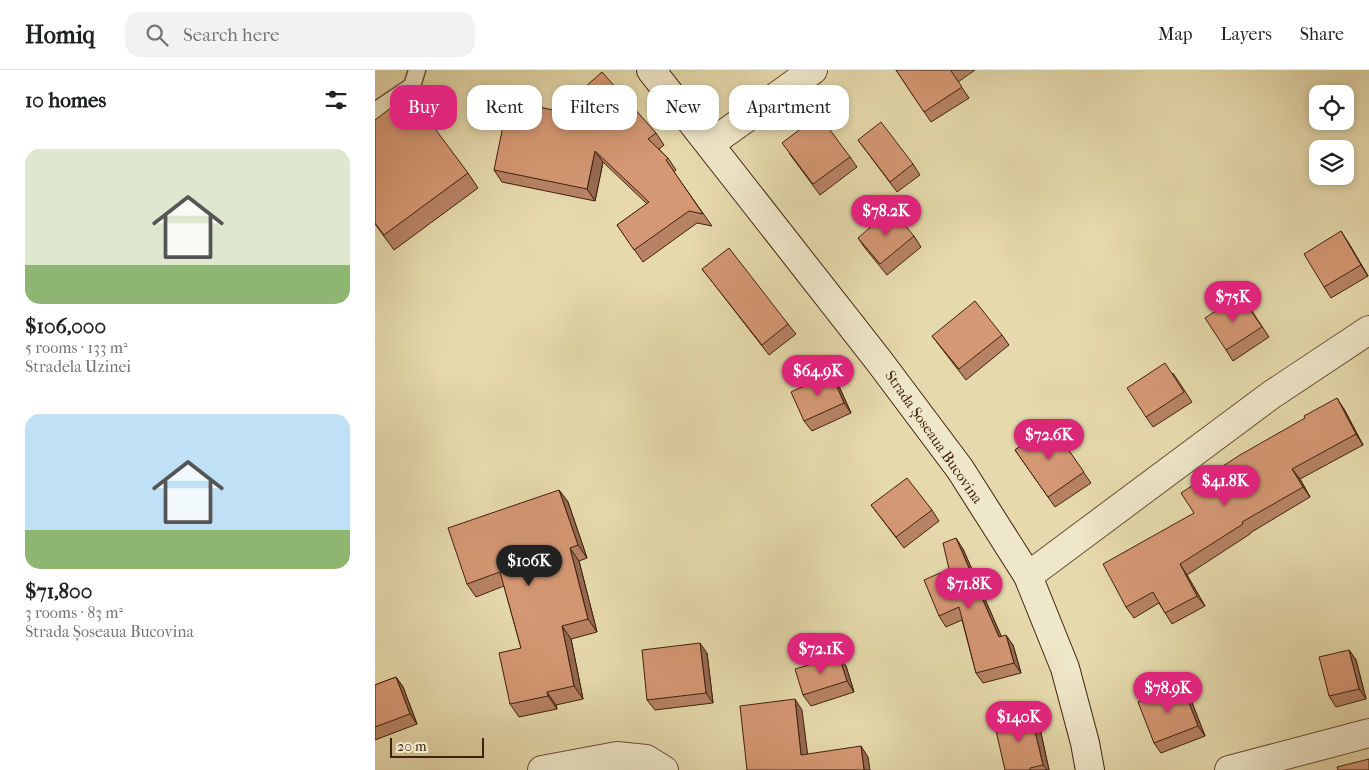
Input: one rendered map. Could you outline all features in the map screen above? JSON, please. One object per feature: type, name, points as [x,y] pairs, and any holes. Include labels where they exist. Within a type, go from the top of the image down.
[{"type":"main road","name":"Strada Șoseaua Bucovina","points":[[651,70],[879,361],[960,469],[1028,576],[1065,668],[1085,743],[1090,770]]},
{"type":"main road","points":[[710,144],[813,70]]},
{"type":"main road","points":[[1028,576],[1271,395],[1369,330]]},
{"type":"main road","points":[[1229,770],[1369,733]]},
{"type":"main road","points":[[542,770],[617,756],[646,759],[664,770]]},
{"type":"lane","points":[[375,111],[412,86],[417,70]]},
{"type":"building","points":[[896,70],[953,70],[951,71],[962,87],[924,112]]},
{"type":"building","points":[[602,72],[614,85],[587,85]]},
{"type":"building","points":[[542,108],[552,110],[552,130],[637,130],[637,112],[647,123],[647,130],[653,130],[656,133],[648,139],[668,158],[666,160],[703,214],[689,211],[634,250],[617,225],[649,202],[595,151],[587,189],[494,170],[502,130],[542,130]]},
{"type":"building","points":[[390,109],[390,130],[436,130],[468,173],[384,235],[375,223],[375,120]]},
{"type":"building","points":[[881,122],[913,164],[890,182],[858,140]]},
{"type":"building","points":[[799,130],[830,130],[850,157],[813,184],[782,143]]},
{"type":"building","points":[[891,209],[914,236],[880,264],[858,238]]},
{"type":"building","points":[[1341,231],[1361,265],[1324,287],[1304,254]]},
{"type":"building","points":[[729,248],[788,324],[762,345],[702,269]]},
{"type":"building","points":[[1240,295],[1262,327],[1226,350],[1205,318]]},
{"type":"building","points":[[975,301],[1002,335],[959,369],[932,336]]},
{"type":"building","points":[[1165,363],[1184,392],[1146,417],[1127,388]]},
{"type":"building","points":[[831,373],[844,403],[804,421],[791,392]]},
{"type":"building","points":[[1337,398],[1356,434],[1292,469],[1303,487],[1242,522],[1243,524],[1180,564],[1197,596],[1165,613],[1153,592],[1126,607],[1103,564],[1194,513],[1181,493],[1240,455],[1305,418],[1304,416]]},
{"type":"building","points":[[1051,425],[1084,472],[1048,497],[1015,450]]},
{"type":"building","points":[[907,478],[932,510],[896,537],[871,505]]},
{"type":"building","points":[[559,490],[578,545],[570,548],[588,619],[562,626],[574,686],[547,692],[548,696],[510,704],[499,653],[521,648],[500,572],[467,584],[448,528]]},
{"type":"building","points":[[956,538],[999,637],[1006,635],[1014,663],[976,673],[959,607],[939,616],[924,580],[949,569],[943,543]]},
{"type":"building","points":[[700,643],[706,693],[647,700],[642,650]]},
{"type":"building","points":[[1349,650],[1359,689],[1329,696],[1319,657]]},
{"type":"building","points":[[839,656],[847,681],[803,695],[795,669]]},
{"type":"building","points":[[396,677],[410,714],[375,727],[375,685]]},
{"type":"building","points":[[1182,685],[1198,726],[1154,743],[1138,702]]},
{"type":"building","points":[[795,699],[801,755],[861,746],[864,770],[747,770],[740,706]]},
{"type":"building","points":[[1031,714],[1043,765],[1030,768],[1030,770],[1005,770],[994,722]]},
{"type":"building","points":[[1369,759],[1369,770],[1338,770],[1337,767]]}]
